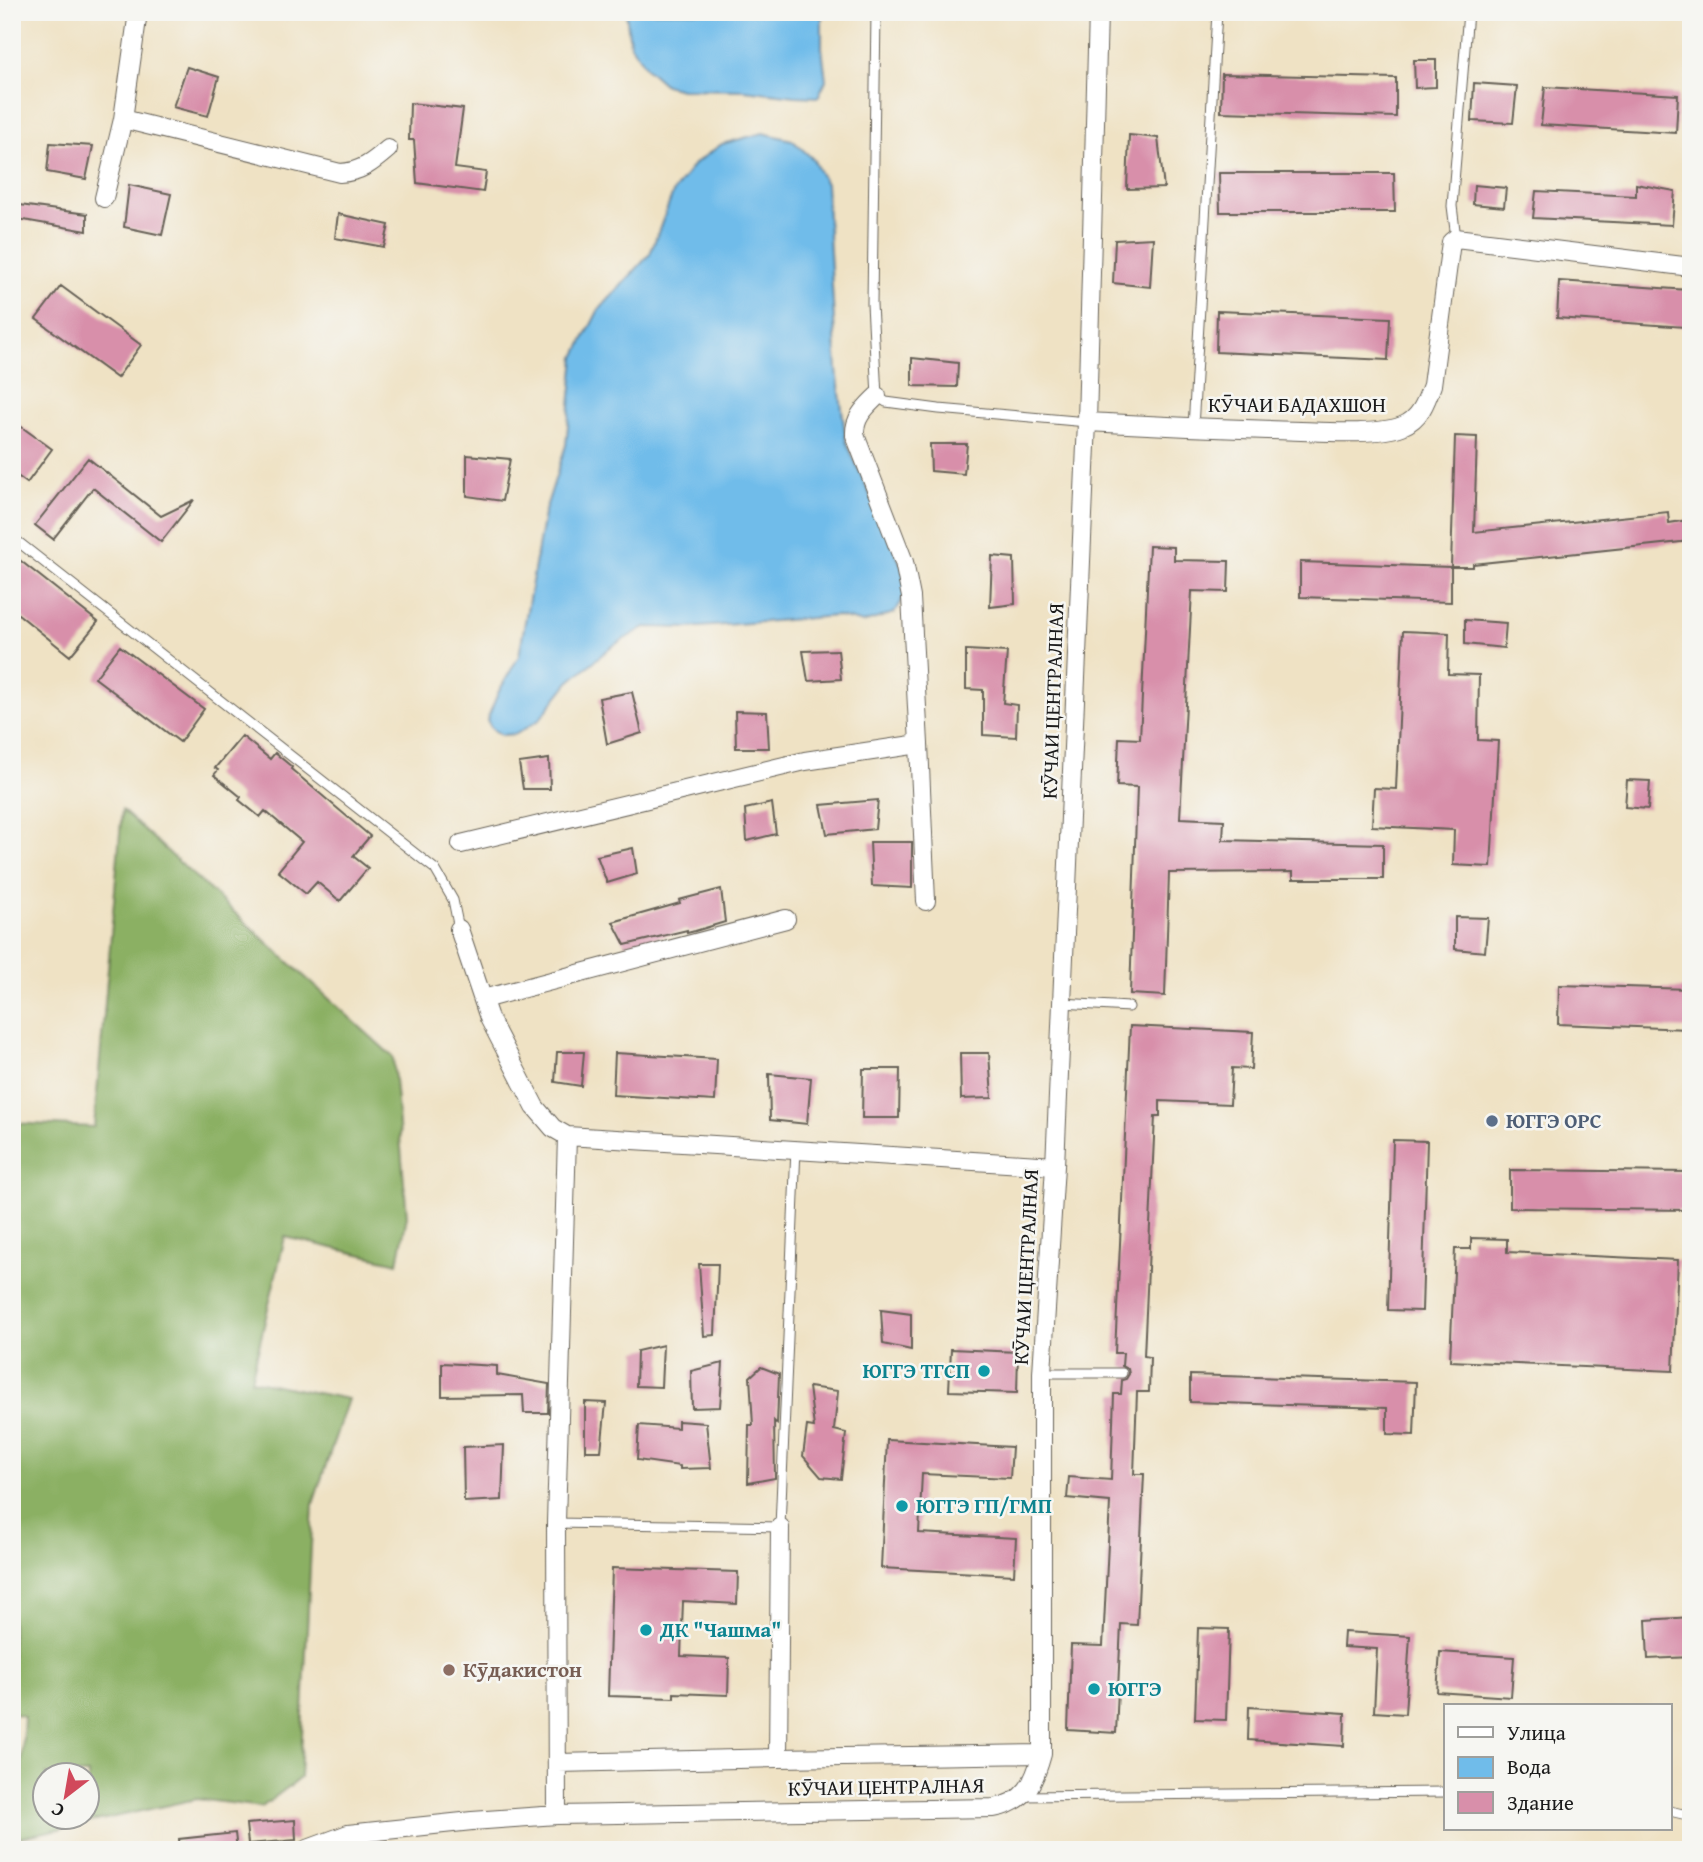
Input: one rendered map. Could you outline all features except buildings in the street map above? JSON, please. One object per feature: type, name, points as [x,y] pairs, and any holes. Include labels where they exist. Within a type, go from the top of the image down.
[{"type":"street","points":[[104,198],[122,119],[138,12]]},
{"type":"street","name":"КӮЧАИ ЦЕНТРАЛНАЯ","points":[[305,1850],[348,1834],[557,1815],[994,1808],[1009,1805],[1023,1796],[1037,1772],[1042,1754],[1042,1373],[1055,1166],[1087,422],[1098,12]]},
{"type":"street","points":[[122,119],[340,173],[353,172],[368,165],[388,149]]},
{"type":"street","points":[[1456,238],[1691,267]]},
{"type":"street","name":"КӮЧАИ БАДАХШОН","points":[[1087,422],[1327,432],[1387,430],[1404,426],[1417,417],[1426,405],[1432,385],[1451,242],[1456,238]]},
{"type":"street","points":[[877,396],[857,419],[855,435],[904,562],[911,597],[926,901]]},
{"type":"street","points":[[461,844],[805,761],[919,744]]},
{"type":"street","points":[[483,999],[786,919]]},
{"type":"street","points":[[459,929],[489,1018],[535,1107],[552,1128],[567,1136],[1055,1166]]},
{"type":"street","points":[[557,1815],[556,1523],[567,1136]]},
{"type":"street","points":[[778,1758],[780,1527]]},
{"type":"street","points":[[557,1763],[1042,1754]]},
{"type":"street","points":[[336,1850],[348,1834]]},
{"type":"lane","points":[[876,12],[872,304],[877,396],[886,402],[939,409],[1087,422]]},
{"type":"lane","points":[[1193,428],[1217,12]]},
{"type":"lane","points":[[1456,238],[1452,206],[1468,12]]},
{"type":"lane","points":[[12,537],[436,869],[453,900],[459,929]]},
{"type":"lane","points":[[1062,1003],[1129,1007]]},
{"type":"lane","points":[[556,1523],[780,1527],[796,1148]]},
{"type":"lane","points":[[1042,1373],[1122,1373]]},
{"type":"lane","points":[[1023,1796],[1444,1792]]},
{"type":"lane","points":[[1672,1811],[1691,1816]]},
{"type":"green space","points":[[122,810],[393,1057],[407,1216],[398,1263],[285,1237],[251,1380],[348,1399],[313,1504],[300,1778],[262,1807],[196,1799],[102,1820],[102,1760],[32,1760],[32,1830],[55,1830],[18,1838],[24,1716],[12,1713],[12,1123],[94,1127]]},
{"type":"water","points":[[626,12],[822,12],[822,48],[826,80],[818,97],[744,90],[681,89],[665,85],[647,69],[630,44]]},
{"type":"water","points":[[763,133],[792,140],[813,159],[826,184],[837,370],[846,441],[903,569],[907,591],[894,613],[863,623],[836,616],[687,628],[645,627],[611,647],[569,682],[539,720],[516,734],[502,735],[492,729],[487,720],[498,693],[519,656],[544,514],[566,445],[575,357],[598,311],[650,254],[673,193],[694,164],[722,144]]},
{"type":"place","name":"ЮГГЭ ОРС","points":[[1492,1121]]},
{"type":"place","name":"ЮГГЭ ТГСП","points":[[984,1371]]},
{"type":"place","name":"ЮГГЭ ГП/ГМП","points":[[902,1506]]},
{"type":"place","name":"ДК \"Чашма\"","points":[[646,1630]]},
{"type":"place","name":"Кӯдакистон","points":[[449,1670]]},
{"type":"place","name":"ЮГГЭ","points":[[1094,1689]]}]
